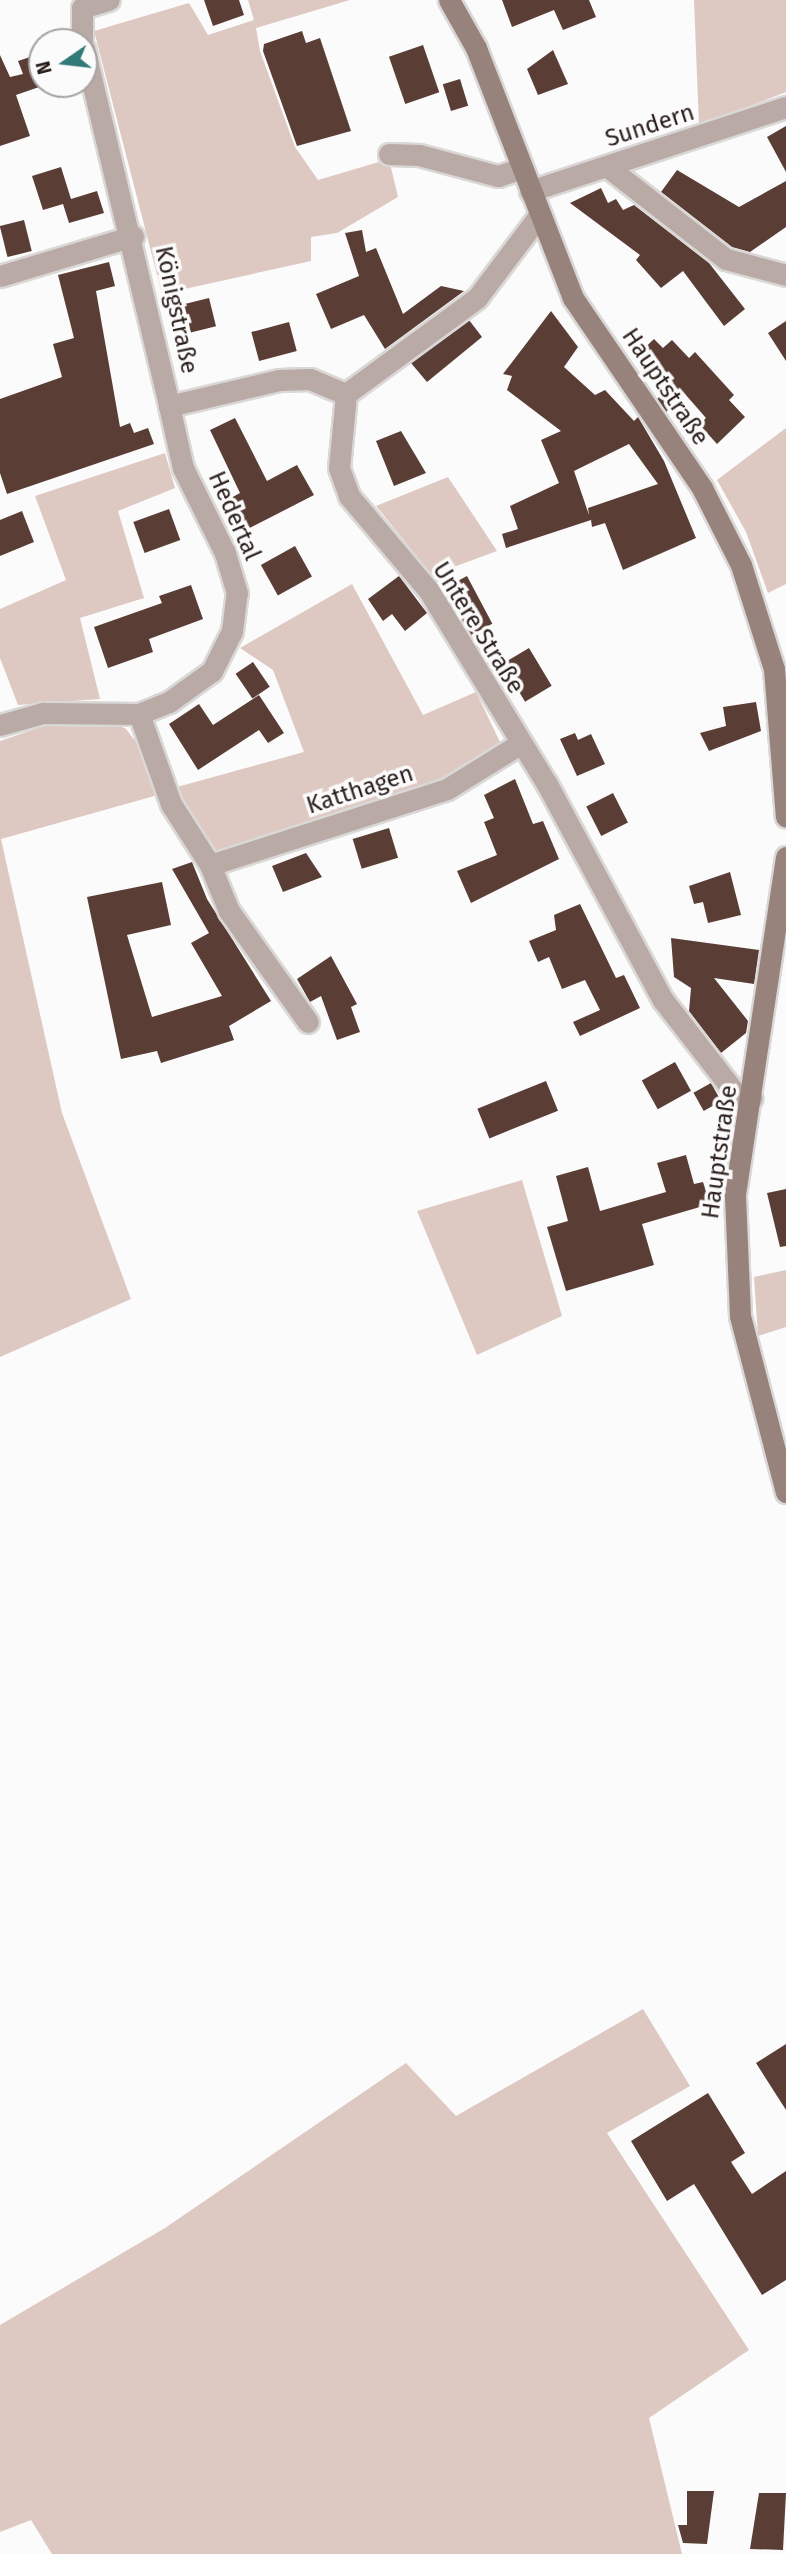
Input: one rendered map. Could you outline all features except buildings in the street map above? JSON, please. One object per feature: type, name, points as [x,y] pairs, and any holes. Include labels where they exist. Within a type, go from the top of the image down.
[{"type":"main road","name":"Hauptstraße","points":[[449,0],[477,48],[538,217],[573,298],[702,488],[741,565],[774,669],[786,817]]},
{"type":"main road","name":"Hauptstraße","points":[[786,857],[752,1098],[735,1196],[735,1258],[752,1380],[786,1492]]},
{"type":"street","points":[[82,28],[82,8],[109,0]]},
{"type":"street","name":"Königstraße","points":[[97,98],[133,236],[169,406],[279,380],[310,379],[346,394]]},
{"type":"street","name":"Sundern","points":[[530,191],[609,168],[786,107]]},
{"type":"street","points":[[389,155],[419,155],[498,176],[522,168]]},
{"type":"street","points":[[609,168],[726,259],[786,275]]},
{"type":"street","points":[[346,394],[477,298],[538,217]]},
{"type":"street","points":[[0,276],[133,236]]},
{"type":"street","name":"Untere Straße","points":[[346,394],[339,468],[349,496],[429,590],[518,745],[547,785],[663,1000],[736,1094],[752,1098]]},
{"type":"street","name":"Hedertal","points":[[0,725],[43,713],[139,714],[169,702],[212,671],[232,631],[237,593],[225,553],[183,468],[169,406]]},
{"type":"street","points":[[139,714],[172,804],[210,865],[229,911],[308,1022]]},
{"type":"street","name":"Katthagen","points":[[210,865],[447,789],[518,745]]},
{"type":"shaded area","points":[[248,0],[350,0],[256,28],[260,51],[295,147],[318,180],[389,159],[398,197],[337,233],[311,237],[311,261],[162,294],[98,46],[98,30],[189,3],[208,35],[254,20]]},
{"type":"shaded area","points":[[694,0],[786,0],[786,92],[699,126]]},
{"type":"shaded area","points":[[786,428],[786,584],[768,593],[746,532],[717,480]]},
{"type":"shaded area","points":[[165,453],[175,488],[118,511],[144,598],[80,618],[100,699],[18,705],[0,658],[0,609],[66,580],[35,496]]},
{"type":"shaded area","points":[[448,477],[497,551],[432,575],[376,506]]},
{"type":"shaded area","points":[[352,584],[423,715],[476,692],[500,742],[494,754],[437,785],[235,851],[217,851],[200,834],[177,787],[304,752],[273,670],[240,648]]},
{"type":"shaded area","points":[[107,719],[126,729],[142,750],[158,795],[1,839],[62,1113],[131,1299],[0,1357],[0,741],[44,726]]},
{"type":"shaded area","points":[[522,1180],[562,1316],[477,1355],[417,1211]]},
{"type":"shaded area","points":[[786,1270],[786,1327],[758,1336],[754,1277]]},
{"type":"shaded area","points":[[643,2009],[690,2086],[607,2133],[749,2350],[649,2418],[682,2554],[52,2554],[31,2520],[0,2532],[0,2325],[165,2228],[406,2063],[456,2116]]}]
